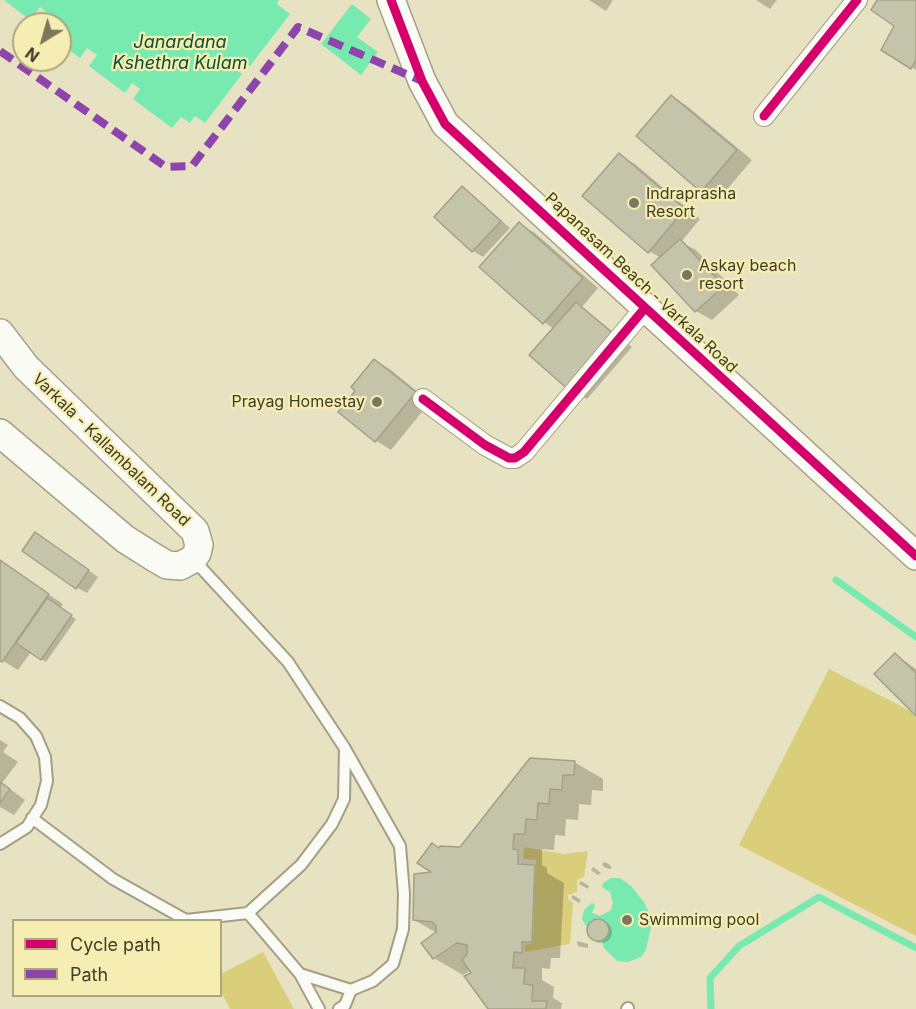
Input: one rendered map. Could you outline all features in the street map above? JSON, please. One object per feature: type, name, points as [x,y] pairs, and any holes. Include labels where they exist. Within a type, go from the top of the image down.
[{"type":"street","name":"Papanasam Beach - Varkala Road","points":[[391,0],[422,81],[445,124],[916,556]]},
{"type":"street","points":[[764,116],[857,0]]},
{"type":"street","points":[[423,399],[485,445],[509,458],[515,458],[524,452],[645,308]]},
{"type":"street","name":"Varkala - Kallambalam Road","points":[[0,333],[26,368],[195,531],[199,545],[186,563]]},
{"type":"street","points":[[0,433],[125,539],[167,565],[186,563]]},
{"type":"lane","points":[[186,563],[288,662],[344,747],[400,846],[404,894],[403,929],[393,964],[373,981],[351,990],[300,974]]},
{"type":"lane","points":[[0,706],[20,718],[36,736],[45,757],[47,781],[41,805],[27,826],[0,844]]},
{"type":"lane","points":[[195,919],[248,913],[301,865],[332,824],[344,799],[344,747]]},
{"type":"lane","points":[[32,818],[113,879],[184,919]]},
{"type":"lane","points":[[248,913],[300,974],[319,1009]]},
{"type":"lane","points":[[339,1009],[345,1005],[351,990]]},
{"type":"shaded area","points":[[829,669],[916,714],[916,936],[739,845]]},
{"type":"shaded area","points":[[524,847],[564,854],[588,851],[584,877],[577,880],[577,892],[568,895],[568,899],[573,903],[570,944],[525,952],[524,945],[533,943],[536,860],[523,859]]},
{"type":"shaded area","points":[[263,952],[294,1009],[230,1009],[222,994],[222,973]]},
{"type":"water","name":"Janardana Kshethra Kulam","points":[[4,0],[279,0],[277,4],[290,14],[250,66],[239,58],[232,66],[242,74],[205,123],[195,116],[190,123],[181,117],[172,128],[133,99],[140,89],[132,83],[125,93],[89,66],[97,55],[87,48],[80,58],[72,52],[72,12],[46,12],[40,7],[36,12],[20,12]]},
{"type":"water","points":[[352,4],[371,19],[357,37],[378,52],[361,75],[321,44]]},
{"type":"water","name":"Swimmimg pool","points":[[611,878],[620,878],[631,886],[644,902],[649,913],[651,927],[646,950],[641,957],[628,962],[617,961],[604,948],[602,942],[610,932],[606,921],[599,918],[591,920],[587,927],[582,919],[584,910],[592,903],[595,905],[592,913],[600,916],[611,910],[613,903],[610,892],[602,887],[603,883]]},
{"type":"building","points":[[877,0],[916,0],[916,60],[911,69],[881,50],[894,26],[871,10]]},
{"type":"building","points":[[671,95],[737,150],[701,192],[636,136]]},
{"type":"building","name":"Indraprasha Resort","points":[[619,153],[685,209],[648,253],[582,196]]},
{"type":"building","points":[[462,186],[501,221],[472,252],[434,217]]},
{"type":"building","points":[[519,222],[583,278],[543,324],[479,267]]},
{"type":"building","name":"Askay beach resort","points":[[680,239],[724,286],[695,312],[651,265]]},
{"type":"building","points":[[576,302],[617,337],[570,391],[529,355]]},
{"type":"building","name":"Prayag Homestay","points":[[374,359],[416,392],[375,442],[338,412],[355,391],[351,387]]},
{"type":"building","points":[[35,532],[89,570],[76,589],[22,551]]},
{"type":"building","points":[[0,560],[49,594],[2,662],[0,661]]},
{"type":"building","points":[[47,598],[72,615],[41,660],[16,643]]},
{"type":"building","points":[[895,653],[916,673],[916,716],[874,674]]},
{"type":"building","points":[[530,758],[575,761],[574,775],[563,775],[562,790],[550,789],[549,804],[538,803],[537,820],[526,819],[525,834],[514,834],[513,849],[518,850],[518,864],[535,865],[532,942],[522,942],[522,953],[514,952],[513,968],[525,968],[524,984],[533,985],[532,1001],[547,1001],[546,1009],[488,1009],[464,976],[471,973],[462,960],[467,954],[467,945],[457,943],[433,959],[421,943],[436,932],[436,926],[432,922],[413,920],[414,874],[431,872],[417,863],[432,843],[439,848],[440,846],[460,847]]},
{"type":"building","points":[[0,782],[10,789],[0,803]]},
{"type":"building","points":[[598,919],[606,922],[609,930],[606,938],[598,941],[590,938],[587,930],[590,922]]},
{"type":"waterway","points":[[836,580],[916,637]]},
{"type":"waterway","points":[[711,1009],[710,978],[739,946],[819,897],[916,948]]},
{"type":"marked path","points":[[0,51],[166,167],[192,166],[298,27],[422,81]]},
{"type":"cycle path","points":[[391,0],[422,81],[445,124],[916,556]]},
{"type":"cycle path","points":[[764,116],[857,0]]},
{"type":"cycle path","points":[[423,399],[485,445],[509,458],[515,458],[524,452],[645,308]]},
{"type":"place","name":"Indraprasha Resort","points":[[634,203]]},
{"type":"place","name":"Askay beach resort","points":[[687,275]]},
{"type":"place","name":"Prayag Homestay","points":[[377,402]]},
{"type":"place","name":"Swimmimg pool","points":[[627,920]]}]
